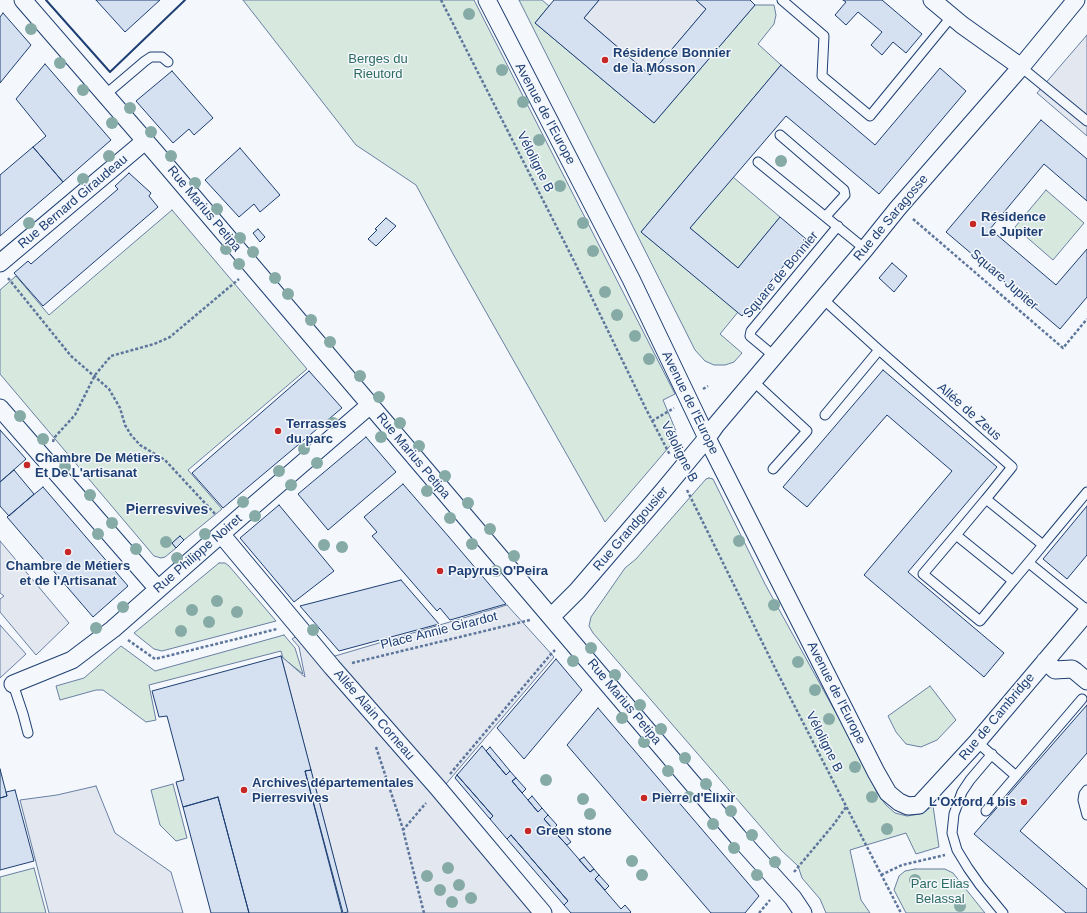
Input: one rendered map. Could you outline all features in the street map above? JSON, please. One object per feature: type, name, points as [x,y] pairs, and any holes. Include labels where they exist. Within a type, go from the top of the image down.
[{"type":"street","name":"Rue Marius Petipa","points":[[23,0],[253,267],[738,837],[793,898],[803,913]]},
{"type":"street","name":"Avenue de l'Europe","points":[[487,0],[631,279],[707,438],[876,772],[888,793],[899,802]]},
{"type":"street","points":[[932,0],[1021,67]]},
{"type":"street","name":"Rue de Saragosse","points":[[707,438],[716,425],[898,208],[1021,67],[1076,0]]},
{"type":"street","name":"Rue Bernard Giraudeau","points":[[4,270],[145,141]]},
{"type":"street","name":"Rue Philippe Noiret","points":[[13,684],[72,660],[113,629],[370,405]]},
{"type":"street","points":[[0,408],[158,589]]},
{"type":"street","name":"Rue Grandgousier","points":[[551,616],[577,591],[707,438]]},
{"type":"street","name":"Allée Alain Corneau","points":[[221,534],[332,668],[438,788],[544,913]]},
{"type":"street","name":"Rue de Cambridge","points":[[899,802],[908,806],[919,804],[977,742],[1045,661],[1085,617]]},
{"type":"street","points":[[1045,661],[1055,670],[1072,669],[1087,681]]},
{"type":"lane","points":[[782,0],[824,36],[822,76],[870,116],[952,16]]},
{"type":"lane","points":[[105,95],[145,61],[152,57],[162,57],[168,62]]},
{"type":"lane","points":[[1021,67],[1087,121]]},
{"type":"lane","points":[[780,135],[844,190],[845,195],[826,216]]},
{"type":"lane","name":"Square de Bonnier","points":[[758,162],[865,249]]},
{"type":"lane","name":"Square de Bonnier","points":[[774,356],[750,336],[751,331],[838,226]]},
{"type":"lane","name":"Allée de Zeus","points":[[823,299],[1012,467],[923,574],[980,621],[1087,492]]},
{"type":"lane","points":[[825,415],[879,350]]},
{"type":"lane","points":[[753,381],[807,431],[773,469]]},
{"type":"lane","points":[[986,499],[1043,545]]},
{"type":"lane","points":[[956,535],[1013,581]]},
{"type":"lane","points":[[1029,563],[1085,617]]},
{"type":"lane","points":[[13,684],[28,733]]},
{"type":"lane","points":[[986,811],[1082,699]]},
{"type":"lane","points":[[977,742],[1016,776]]},
{"type":"lane","points":[[992,754],[962,792],[954,814],[952,833],[957,850],[968,868],[1003,913]]},
{"type":"lane","points":[[1087,790],[1084,794],[1083,800],[1087,815]]},
{"type":"path","name":"Véloligne B","points":[[441,0],[573,259],[711,541],[901,913]]},
{"type":"path","name":"Square Jupiter","points":[[898,208],[1063,348],[1087,319]]},
{"type":"path","points":[[47,462],[54,438],[75,415],[95,375],[111,356],[154,344],[170,337],[253,267]]},
{"type":"path","points":[[4,270],[71,356],[95,375],[109,389],[120,408],[125,425],[131,435],[140,444],[165,460],[215,514],[227,515],[238,519]]},
{"type":"path","name":"Place Annie Girardot","points":[[332,668],[521,621],[551,616]]},
{"type":"path","points":[[113,629],[155,660],[267,631]]},
{"type":"path","points":[[403,830],[551,654],[569,638]]},
{"type":"path","points":[[376,746],[403,830],[424,913]]},
{"type":"path","points":[[798,866],[834,824],[846,807]]},
{"type":"path","points":[[881,875],[902,865],[948,855]]},
{"type":"green space","name":"Berges du Rieutord","points":[[243,0],[474,0],[675,394],[663,400],[676,431],[677,436],[675,440],[605,522],[452,252],[416,185],[356,145]]},
{"type":"green space","points":[[519,0],[542,0],[549,6],[535,23],[654,123],[755,5],[774,5],[776,15],[774,24],[758,44],[781,65],[641,232],[738,312],[720,334],[742,353],[734,362],[725,365],[714,365],[705,361],[695,350]]},
{"type":"green space","points":[[733,177],[780,217],[738,268],[690,228]]},
{"type":"green space","points":[[1046,190],[1084,223],[1053,260],[1015,227]]},
{"type":"green space","points":[[172,210],[307,369],[188,470],[222,509],[184,540],[180,536],[172,543],[176,548],[165,557],[161,558],[154,556],[0,374],[0,290],[16,276],[49,315]]},
{"type":"green space","points":[[706,479],[713,479],[765,584],[863,762],[877,793],[886,805],[895,813],[907,816],[920,814],[933,806],[939,847],[916,854],[906,833],[850,850],[861,900],[870,913],[826,913],[820,899],[802,878],[798,866],[781,850],[593,633],[589,626],[591,617],[625,568],[636,559]]},
{"type":"green space","points":[[219,563],[225,563],[229,566],[276,621],[162,651],[154,649],[134,633]]},
{"type":"green space","points":[[284,635],[295,648],[303,674],[283,658],[281,651],[149,685],[156,720],[146,722],[103,690],[96,690],[60,700],[56,686],[84,678],[121,646],[155,671]]},
{"type":"green space","points":[[930,686],[956,720],[937,740],[921,747],[906,744],[896,732],[888,716]]},
{"type":"green space","points":[[173,784],[187,838],[176,841],[160,825],[151,790]]},
{"type":"green space","points":[[34,868],[46,913],[0,913],[0,877]]},
{"type":"green space","name":"Parc Elias Belassal","points":[[915,869],[945,869],[953,873],[985,913],[906,913],[894,890],[899,876],[905,871]]},
{"type":"shaded area","points":[[599,0],[696,0],[706,9],[650,75],[584,18]]},
{"type":"shaded area","points":[[1087,35],[1087,136],[1037,93]]},
{"type":"shaded area","points":[[0,541],[69,623],[36,655],[0,612],[0,599],[4,596],[0,593]]},
{"type":"shaded area","points":[[507,605],[554,657],[440,791],[543,913],[348,913],[281,656],[305,677],[299,647],[292,639],[303,632],[325,659]]},
{"type":"shaded area","points":[[0,625],[26,654],[0,678]]},
{"type":"shaded area","points":[[96,786],[115,833],[171,872],[183,913],[49,913],[20,800],[57,795]]},
{"type":"building","points":[[96,0],[160,0],[125,32]]},
{"type":"building","name":"Résidence Bonnier de la Mosson","points":[[554,0],[599,0],[584,18],[650,75],[706,9],[696,0],[750,0],[755,5],[654,123],[535,23]]},
{"type":"building","points":[[843,0],[882,0],[922,34],[906,53],[893,42],[882,55],[871,45],[882,32],[858,12],[846,25],[835,15],[846,2]]},
{"type":"building","points":[[3,13],[31,45],[0,83],[0,17]]},
{"type":"building","points":[[45,64],[111,140],[63,182],[33,147],[46,136],[16,99]]},
{"type":"building","points":[[781,65],[875,145],[940,68],[966,91],[879,194],[786,116],[690,228],[738,268],[780,217],[806,239],[742,316],[641,232]]},
{"type":"building","points":[[172,71],[213,118],[194,135],[189,129],[173,143],[136,101]]},
{"type":"building","name":"Résidence Le Jupiter","points":[[1041,120],[1087,159],[1087,201],[1044,164],[990,229],[1056,285],[1087,249],[1087,297],[1060,329],[946,232]]},
{"type":"building","points":[[33,147],[63,182],[0,236],[0,175]]},
{"type":"building","points":[[240,148],[280,195],[260,212],[254,204],[239,217],[205,180]]},
{"type":"building","points":[[129,173],[151,193],[149,196],[158,207],[43,306],[14,273],[28,261],[31,264],[118,189],[115,186]]},
{"type":"building","points":[[386,218],[396,226],[376,246],[368,239]]},
{"type":"building","points":[[258,229],[265,237],[260,242],[253,233]]},
{"type":"building","points":[[892,263],[907,276],[894,292],[879,278]]},
{"type":"building","points":[[883,370],[997,467],[908,572],[1004,653],[984,677],[864,575],[952,471],[887,415],[807,507],[783,487]]},
{"type":"building","name":"Terrasses du parc","points":[[309,371],[342,408],[223,508],[192,473]]},
{"type":"building","points":[[0,430],[26,459],[0,482]]},
{"type":"building","points":[[366,437],[396,472],[328,530],[298,494]]},
{"type":"building","points":[[14,470],[34,494],[9,516],[0,506],[0,482]]},
{"type":"building","name":"Papyrus O'Peira","points":[[403,484],[506,604],[450,620],[440,608],[437,611],[372,536],[377,532],[364,517]]},
{"type":"building","name":"Chambre de Métiers et de l'Artisanat","points":[[43,487],[128,586],[93,617],[7,517]]},
{"type":"building","points":[[279,505],[334,571],[294,602],[240,538]]},
{"type":"building","points":[[1087,506],[1087,555],[1067,579],[1043,559]]},
{"type":"building","points":[[180,536],[184,540],[176,548],[172,543]]},
{"type":"building","points":[[401,580],[439,624],[339,651],[300,606]]},
{"type":"building","name":"Archives départementales Pierresvives","points":[[281,656],[311,770],[305,771],[342,913],[249,913],[218,797],[183,807],[176,782],[184,780],[167,716],[159,717],[152,691]]},
{"type":"building","points":[[556,659],[582,690],[524,759],[497,728]]},
{"type":"building","name":"L'Oxford 4 bis","points":[[1087,705],[1087,753],[1020,831],[1087,889],[1087,913],[1066,913],[974,834]]},
{"type":"building","name":"Pierre d'Elixir","points":[[598,708],[759,896],[745,913],[711,913],[567,745]]},
{"type":"building","name":"Green stone","points":[[482,746],[506,775],[510,771],[516,778],[512,781],[538,812],[542,808],[548,815],[544,819],[590,872],[594,869],[599,875],[595,879],[621,909],[625,905],[631,912],[630,913],[571,913],[564,905],[568,901],[511,835],[507,839],[490,819],[493,816],[457,775]]},
{"type":"building","points":[[490,747],[510,771],[506,775],[486,751]]},
{"type":"building","points":[[0,769],[7,796],[0,798]]},
{"type":"building","points":[[311,770],[348,912],[343,913],[305,771]]},
{"type":"building","points":[[457,775],[493,816],[490,819],[455,778]]},
{"type":"building","points":[[516,778],[526,789],[522,793],[512,781]]},
{"type":"building","points":[[15,790],[34,861],[0,870],[0,798],[7,796],[6,792]]},
{"type":"building","points":[[532,796],[542,808],[538,812],[528,800]]},
{"type":"building","points":[[218,797],[249,913],[211,913],[183,807]]},
{"type":"building","points":[[548,815],[557,825],[553,829],[544,819]]},
{"type":"building","points":[[561,830],[571,842],[567,845],[556,834]]},
{"type":"building","points":[[511,835],[568,901],[564,905],[507,839]]},
{"type":"building","points":[[584,857],[594,869],[590,872],[579,860]]},
{"type":"building","points":[[599,875],[609,886],[605,890],[595,879]]},
{"type":"wall","points":[[46,0],[110,72],[185,0]]},
{"type":"place","name":"Résidence Bonnier de la Mosson","points":[[605,60]]},
{"type":"place","name":"Résidence Le Jupiter","points":[[973,224]]},
{"type":"place","name":"Terrasses du parc","points":[[278,431]]},
{"type":"place","name":"Chambre De Métiers Et De L'artisanat","points":[[27,465]]},
{"type":"place","name":"Chambre de Métiers et de l'Artisanat","points":[[68,552]]},
{"type":"place","name":"Papyrus O'Peira","points":[[440,571]]},
{"type":"place","name":"Archives départementales Pierresvives","points":[[244,790]]},
{"type":"place","name":"Pierre d'Elixir","points":[[644,798]]},
{"type":"place","name":"L'Oxford 4 bis","points":[[1024,802]]},
{"type":"place","name":"Green stone","points":[[528,831]]},
{"type":"district","name":"Pierresvives","points":[[167,510]]}]
